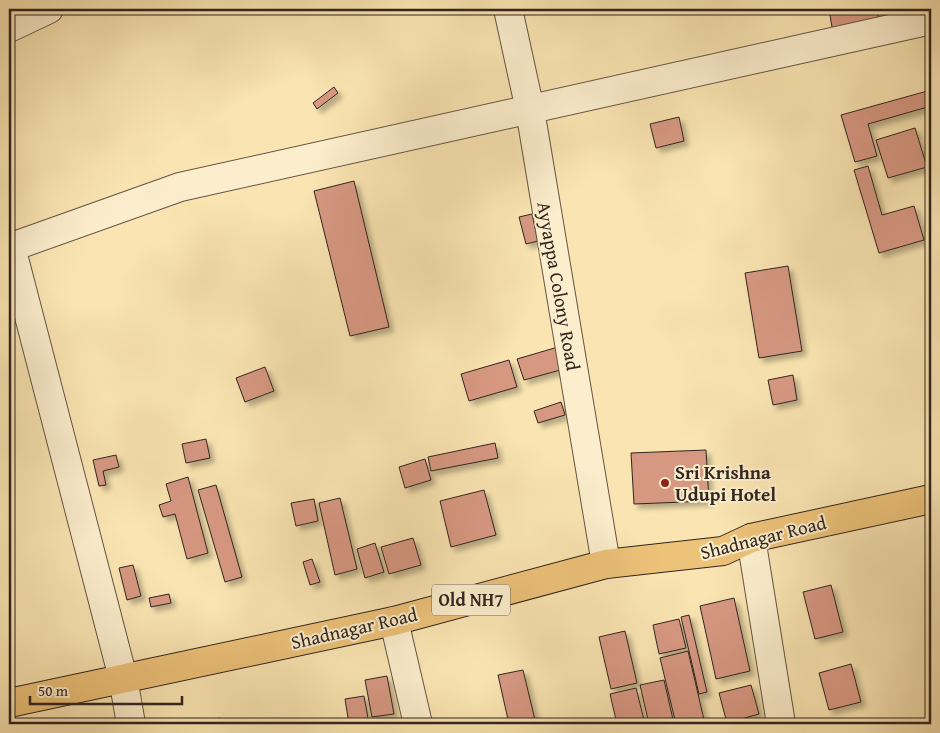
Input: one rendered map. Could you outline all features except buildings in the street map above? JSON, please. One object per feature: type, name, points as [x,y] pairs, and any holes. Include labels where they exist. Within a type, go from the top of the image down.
[{"type":"main road","name":"Shadnagar Road","points":[[9,702],[394,621],[606,564],[723,551],[751,538],[931,499]]},
{"type":"street","points":[[9,28],[49,9]]},
{"type":"street","name":"Ayyappa Colony Road","points":[[508,9],[530,110],[606,564]]},
{"type":"street","points":[[131,724],[123,678],[10,247],[180,187],[931,20]]},
{"type":"street","points":[[751,538],[782,724]]},
{"type":"street","points":[[394,621],[418,724]]},
{"type":"place","name":"Sri Krishna Udupi Hotel","points":[[665,483]]}]
